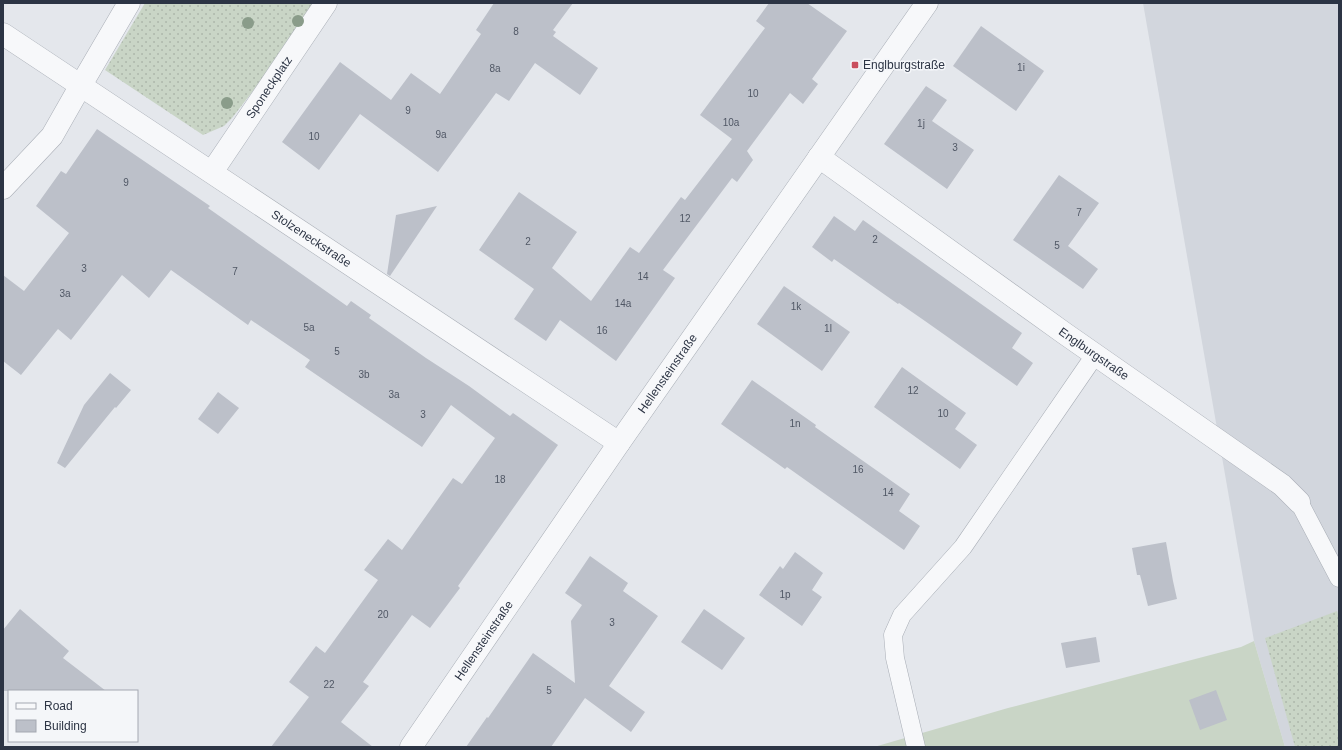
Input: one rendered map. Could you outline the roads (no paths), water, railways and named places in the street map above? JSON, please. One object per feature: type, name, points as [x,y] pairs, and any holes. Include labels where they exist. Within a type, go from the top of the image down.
[{"type":"street","points":[[3,188],[52,136],[129,3]]},
{"type":"street","name":"Sponeckplatz","points":[[212,172],[326,3]]},
{"type":"street","name":"Hellensteinstraße","points":[[411,747],[619,443],[927,3]]},
{"type":"street","name":"Stolzeneckstraße","points":[[3,34],[619,443]]},
{"type":"street","name":"Englburgstraße","points":[[819,157],[1095,355],[1204,429],[1282,485],[1299,502]]},
{"type":"lane","points":[[916,747],[895,658],[893,635],[902,614],[963,547],[1095,355]]},
{"type":"lane","name":"Englburgstraße","points":[[1299,502],[1339,578]]},
{"type":"place","name":"Englburgstraße","points":[[855,65]]}]
